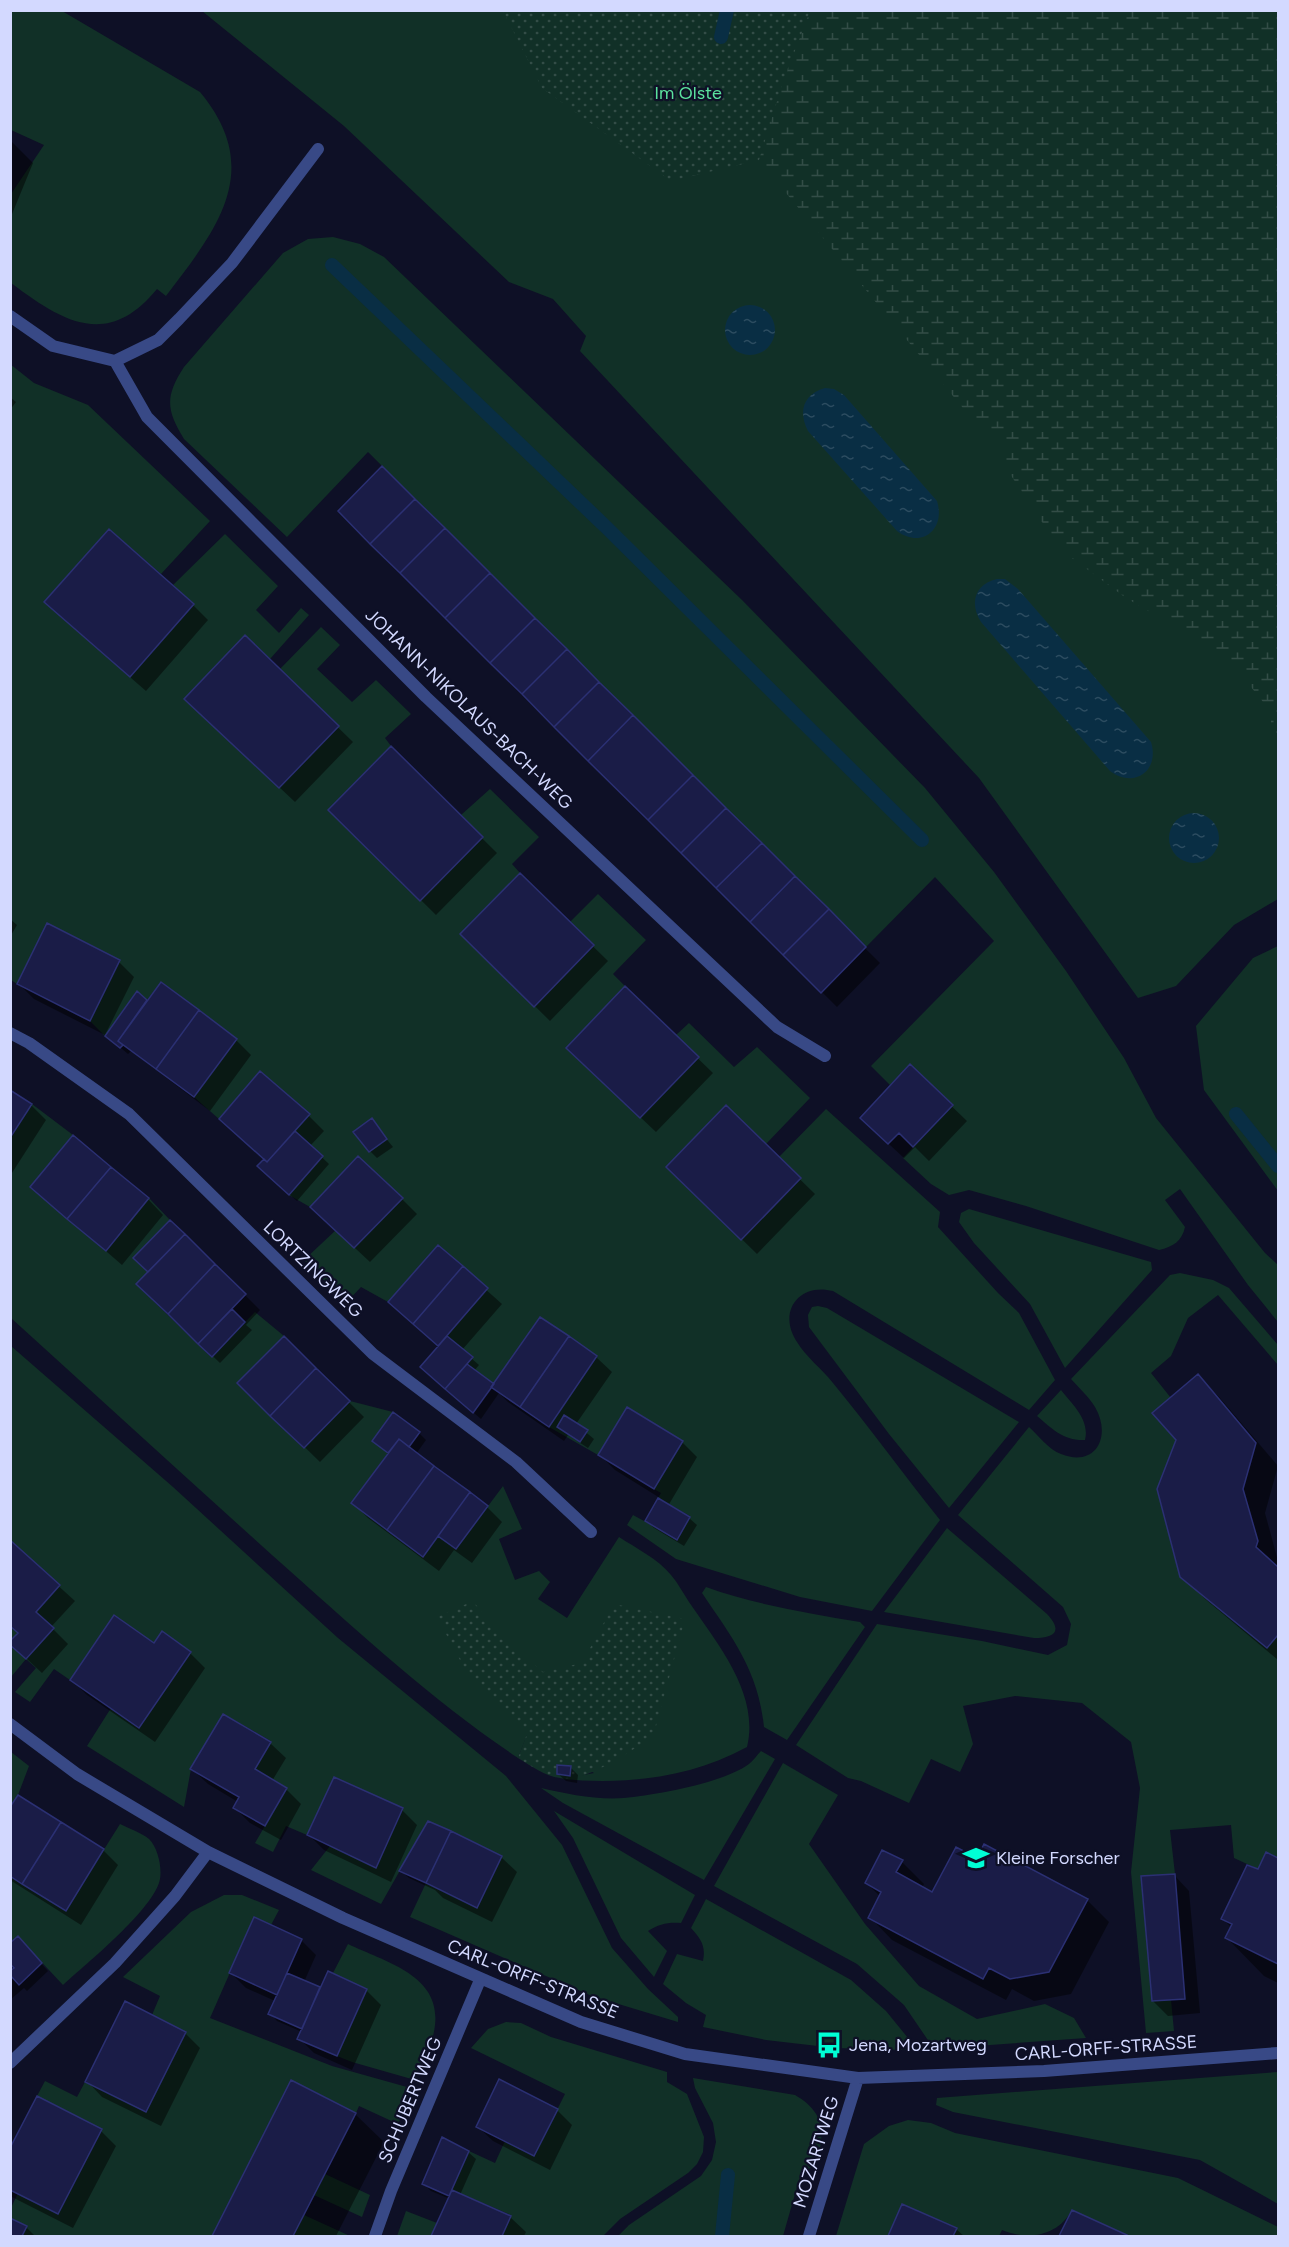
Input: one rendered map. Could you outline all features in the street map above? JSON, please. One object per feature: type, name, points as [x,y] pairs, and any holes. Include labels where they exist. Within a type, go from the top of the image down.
[{"type":"street","points":[[10,316],[53,346],[115,361],[158,340],[232,263],[318,149]]},
{"type":"street","name":"JOHANN-NIKOLAUS-BACH-WEG","points":[[115,361],[147,417],[426,697],[777,1027],[825,1056]]},
{"type":"street","name":"LORTZINGWEG","points":[[10,1033],[29,1043],[129,1114],[373,1354],[516,1462],[591,1532]]},
{"type":"street","name":"CARL-ORFF-STRASSE","points":[[10,1724],[77,1774],[208,1852],[343,1918],[480,1980],[581,2022],[685,2054],[858,2078],[1044,2071],[1278,2053]]},
{"type":"street","points":[[10,2063],[115,1963],[175,1896],[208,1852]]},
{"type":"street","name":"SCHUBERTWEG","points":[[375,2236],[391,2191],[480,1980]]},
{"type":"street","name":"MOZARTWEG","points":[[810,2236],[820,2195],[858,2078]]},
{"type":"green space","points":[[11,10],[62,11],[200,92],[219,120],[229,147],[231,173],[227,198],[202,247],[166,296],[157,289],[138,308],[120,319],[102,324],[84,323],[66,318],[48,309],[11,283],[11,194],[44,145],[11,130]]},
{"type":"green space","points":[[202,11],[1278,11],[1278,899],[1234,925],[1176,986],[1138,998],[979,778],[580,351],[586,336],[553,299],[509,282],[344,126]]},
{"type":"green space","points":[[503,11],[1278,11],[1278,742],[1271,729],[1271,712],[1239,672],[1209,646],[1126,598],[1072,558],[1044,525],[1002,462],[1006,448],[986,425],[971,418],[759,160],[671,181],[542,88]]},
{"type":"green space","name":"Im Ölste","points":[[503,11],[810,11],[783,82],[759,160],[671,181],[542,88]]},
{"type":"green space","points":[[333,237],[360,244],[384,257],[742,600],[925,788],[994,872],[1066,971],[1124,1058],[1156,1118],[1265,1253],[1278,1265],[1278,1322],[1248,1285],[1180,1189],[1165,1200],[1185,1227],[1184,1232],[1176,1243],[1159,1250],[1026,1206],[969,1190],[949,1195],[931,1184],[903,1158],[953,1105],[910,1064],[890,1085],[871,1066],[994,941],[935,877],[866,947],[368,452],[287,537],[184,439],[174,420],[170,403],[173,386],[184,367],[283,253],[308,239]]},
{"type":"green space","points":[[10,364],[34,383],[88,405],[210,521],[161,574],[109,529],[45,601],[194,604],[173,585],[225,534],[278,586],[256,610],[279,633],[301,608],[309,615],[270,659],[245,635],[279,787],[339,726],[280,669],[321,627],[340,645],[317,669],[352,702],[376,680],[411,714],[385,738],[391,746],[328,810],[420,901],[483,837],[461,815],[490,789],[539,837],[512,864],[520,873],[460,934],[534,1006],[594,946],[570,922],[598,894],[646,940],[613,974],[625,986],[566,1048],[640,1118],[699,1057],[676,1035],[689,1023],[734,1067],[757,1047],[810,1098],[766,1144],[726,1106],[666,1167],[741,1240],[800,1179],[779,1157],[826,1109],[940,1212],[938,1227],[1019,1313],[1055,1380],[1029,1410],[833,1291],[821,1289],[801,1295],[791,1310],[789,1320],[791,1331],[797,1342],[847,1400],[940,1520],[872,1611],[800,1597],[676,1559],[627,1525],[633,1515],[677,1539],[690,1516],[658,1498],[661,1493],[654,1489],[683,1441],[627,1408],[598,1455],[549,1427],[597,1356],[540,1317],[494,1384],[467,1364],[472,1357],[447,1336],[488,1288],[438,1245],[388,1302],[361,1287],[346,1303],[304,1260],[336,1230],[354,1248],[402,1198],[358,1156],[310,1207],[289,1195],[323,1156],[295,1131],[309,1114],[260,1072],[219,1119],[194,1097],[237,1039],[161,982],[147,1000],[137,991],[105,1036],[90,1021],[120,960],[47,924],[17,984],[11,980]]},
{"type":"green space","points":[[1278,946],[1278,1191],[1204,1090],[1196,1026],[1253,958]]},
{"type":"green space","points":[[32,1104],[73,1135],[30,1187],[106,1250],[149,1198],[170,1220],[133,1258],[148,1272],[136,1284],[211,1357],[255,1312],[284,1336],[237,1383],[303,1448],[350,1401],[393,1412],[372,1441],[388,1453],[351,1503],[423,1556],[438,1536],[456,1549],[503,1486],[522,1529],[499,1539],[515,1580],[539,1571],[550,1582],[538,1599],[567,1618],[619,1537],[666,1569],[723,1652],[742,1689],[747,1708],[749,1727],[747,1747],[703,1766],[657,1777],[610,1781],[562,1779],[594,1773],[527,1735],[518,1758],[458,1715],[345,1620],[11,1318],[11,1138]]},
{"type":"green space","points":[[969,1209],[1151,1262],[1152,1270],[1065,1368],[1030,1304],[974,1243],[959,1222],[961,1213]]},
{"type":"green space","points":[[1180,1273],[1213,1280],[1229,1288],[1278,1345],[1278,1365],[1218,1295],[1188,1318],[1171,1356],[1151,1373],[1171,1398],[1153,1413],[1176,1440],[1180,1577],[1267,1648],[1278,1635],[1278,1858],[1266,1852],[1258,1869],[1234,1858],[1231,1825],[1170,1830],[1175,1874],[1141,1877],[1152,2001],[1171,2000],[1174,2031],[1146,2033],[1131,1872],[1140,1788],[1131,1742],[1082,1703],[1015,1696],[963,1706],[973,1744],[960,1772],[931,1759],[909,1803],[861,1781],[848,1778],[796,1745],[877,1624],[982,1641],[1048,1655],[1067,1645],[1071,1624],[1063,1607],[958,1515],[1029,1427],[1048,1446],[1061,1454],[1083,1457],[1098,1447],[1102,1429],[1100,1418],[1093,1403],[1071,1379],[1170,1275]]},
{"type":"green space","points":[[812,1307],[827,1308],[1019,1422],[949,1508],[889,1434],[809,1327],[808,1315]]},
{"type":"green space","points":[[11,1346],[173,1487],[338,1638],[506,1776],[562,1845],[612,1948],[648,1989],[678,2017],[678,2022],[592,1996],[410,1917],[426,1883],[477,1908],[502,1856],[428,1821],[381,1904],[311,1870],[330,1846],[376,1867],[403,1809],[335,1777],[307,1835],[286,1826],[273,1852],[255,1843],[287,1788],[255,1769],[271,1741],[223,1714],[191,1769],[184,1807],[87,1746],[111,1708],[139,1728],[191,1652],[162,1632],[154,1643],[114,1616],[70,1680],[54,1669],[30,1702],[15,1692],[36,1668],[26,1659],[11,1677]]},
{"type":"green space","points":[[1061,1390],[1083,1419],[1085,1440],[1071,1438],[1053,1430],[1037,1416]]},
{"type":"green space","points":[[947,1528],[1047,1614],[1055,1625],[1052,1635],[1034,1638],[884,1612]]},
{"type":"green space","points":[[706,1587],[763,1604],[860,1622],[865,1627],[787,1740],[764,1727],[761,1707],[750,1672],[734,1641],[702,1593]]},
{"type":"green space","points":[[473,1601],[497,1632],[543,1672],[582,1663],[614,1604],[685,1619],[653,1737],[595,1771],[571,1778],[549,1775],[518,1758],[527,1734],[467,1673],[437,1617]]},
{"type":"green space","points":[[761,1751],[775,1759],[704,1880],[563,1803],[541,1788],[603,1798],[653,1794],[723,1777],[749,1764]]},
{"type":"green space","points":[[11,1752],[29,1766],[11,1807]]},
{"type":"green space","points":[[783,1763],[838,1795],[809,1844],[865,1924],[919,1986],[977,2019],[1045,2004],[1074,2018],[1086,2038],[934,2049],[904,2005],[857,1964],[714,1886]]},
{"type":"green space","points":[[554,1811],[695,1895],[681,1923],[664,1924],[648,1931],[667,1951],[654,1977],[621,1938],[573,1838]]},
{"type":"green space","points":[[120,1824],[143,1835],[155,1847],[159,1858],[160,1879],[146,1905],[133,1920],[63,1985],[18,1937],[11,1943],[11,1876],[66,1910]]},
{"type":"green space","points":[[224,1895],[242,1895],[279,1910],[271,1925],[254,1918],[210,2018],[332,2066],[414,2089],[398,2124],[359,2106],[356,2113],[291,2080],[212,2236],[22,2236],[27,2226],[11,2218],[10,2210],[18,2193],[58,2214],[102,2130],[37,2096],[45,2081],[77,2097],[85,2082],[146,2112],[186,2032],[152,2015],[160,1996],[123,1977],[191,1912]]},
{"type":"green space","points":[[706,1899],[851,1980],[886,2011],[908,2038],[909,2050],[835,2048],[766,2040],[703,2027],[706,2015],[686,2003],[663,1984],[677,1954],[703,1961],[702,1943],[691,1928]]},
{"type":"green space","points":[[348,1944],[412,1975],[424,1986],[432,2000],[435,2016],[433,2036],[415,2080],[337,2056],[367,1989],[333,1973]]},
{"type":"green space","points":[[506,2022],[521,2023],[551,2037],[667,2072],[667,2082],[687,2094],[704,2137],[703,2152],[697,2164],[688,2173],[620,2219],[603,2236],[502,2236],[511,2215],[452,2190],[469,2151],[495,2163],[505,2141],[534,2156],[565,2094],[471,2048],[488,2029]]},
{"type":"green space","points":[[1278,2072],[1278,2204],[1200,2160],[953,2112],[936,2105],[937,2098]]},
{"type":"green space","points":[[693,2078],[795,2095],[813,2109],[818,2117],[821,2144],[816,2165],[801,2173],[783,2236],[618,2236],[629,2225],[701,2176],[712,2160],[716,2142],[713,2123],[695,2088]]},
{"type":"green space","points":[[908,2120],[931,2123],[955,2133],[1178,2178],[1278,2227],[1278,2236],[1126,2236],[1072,2210],[1059,2226],[1042,2234],[1022,2235],[1002,2230],[999,2236],[836,2236],[864,2144],[889,2126]]},
{"type":"green space","points":[[325,2174],[370,2195],[362,2217],[314,2195]]},
{"type":"green space","points":[[406,2211],[437,2223],[431,2236],[397,2236]]},
{"type":"green space","points":[[304,2215],[350,2236],[294,2235]]},
{"type":"water","points":[[750,305],[759,307],[770,316],[775,330],[773,339],[764,350],[750,355],[741,353],[730,344],[725,330],[727,321],[736,310]]},
{"type":"water","points":[[825,388],[834,389],[844,395],[937,501],[938,520],[935,528],[929,534],[915,538],[897,531],[808,431],[803,417],[804,405],[807,399]]},
{"type":"water","points":[[997,579],[1005,579],[1018,589],[1151,742],[1152,761],[1143,774],[1128,778],[1110,771],[981,622],[975,608],[976,595],[984,585]]},
{"type":"water","points":[[1194,813],[1203,815],[1214,824],[1219,838],[1217,847],[1208,858],[1194,863],[1185,861],[1174,852],[1169,838],[1171,829],[1180,818]]},
{"type":"building","points":[[382,466],[415,499],[370,544],[338,511]]},
{"type":"building","points":[[415,499],[445,528],[400,573],[370,544]]},
{"type":"building","points":[[445,528],[490,573],[445,618],[400,573]]},
{"type":"building","points":[[109,529],[194,604],[130,677],[44,602]]},
{"type":"building","points":[[490,573],[535,618],[490,663],[445,618]]},
{"type":"building","points":[[535,618],[567,649],[522,694],[490,663]]},
{"type":"building","points":[[245,635],[339,726],[279,788],[184,699]]},
{"type":"building","points":[[567,649],[599,682],[554,727],[522,694]]},
{"type":"building","points":[[599,682],[633,715],[588,761],[554,727]]},
{"type":"building","points":[[633,715],[693,775],[648,820],[588,761]]},
{"type":"building","points":[[391,746],[483,837],[420,901],[328,810]]},
{"type":"building","points":[[693,775],[726,808],[681,853],[648,820]]},
{"type":"building","points":[[726,808],[762,843],[716,888],[681,853]]},
{"type":"building","points":[[762,843],[795,876],[750,922],[716,888]]},
{"type":"building","points":[[520,873],[594,945],[534,1007],[460,934]]},
{"type":"building","points":[[795,876],[829,909],[783,955],[750,922]]},
{"type":"building","points":[[829,909],[866,947],[821,993],[783,955]]},
{"type":"building","points":[[47,923],[120,960],[90,1021],[17,984]]},
{"type":"building","points":[[161,982],[199,1010],[156,1069],[118,1041]]},
{"type":"building","points":[[625,986],[699,1057],[640,1118],[566,1048]]},
{"type":"building","points":[[137,991],[147,1000],[118,1041],[123,1045],[120,1048],[105,1036]]},
{"type":"building","points":[[199,1010],[237,1039],[194,1097],[156,1069]]},
{"type":"building","points":[[910,1064],[953,1105],[913,1147],[899,1133],[888,1144],[860,1118]]},
{"type":"building","points":[[260,1071],[310,1114],[267,1162],[219,1119]]},
{"type":"building","points":[[10,1090],[32,1104],[10,1138]]},
{"type":"building","points":[[726,1105],[801,1178],[741,1240],[666,1167]]},
{"type":"building","points":[[372,1118],[387,1139],[369,1152],[353,1132]]},
{"type":"building","points":[[295,1131],[323,1156],[289,1195],[257,1166],[264,1159],[267,1162]]},
{"type":"building","points":[[73,1135],[111,1167],[67,1219],[30,1187]]},
{"type":"building","points":[[358,1156],[403,1198],[354,1248],[310,1207]]},
{"type":"building","points":[[111,1167],[149,1198],[106,1251],[67,1219]]},
{"type":"building","points":[[170,1220],[185,1234],[148,1272],[133,1258]]},
{"type":"building","points":[[185,1234],[215,1264],[168,1314],[136,1284]]},
{"type":"building","points":[[438,1245],[463,1266],[413,1324],[388,1302]]},
{"type":"building","points":[[215,1264],[246,1294],[198,1344],[168,1314]]},
{"type":"building","points":[[463,1266],[488,1288],[438,1346],[413,1324]]},
{"type":"building","points":[[232,1309],[245,1322],[212,1357],[198,1344]]},
{"type":"building","points":[[540,1317],[569,1336],[520,1407],[491,1387]]},
{"type":"building","points":[[284,1336],[316,1368],[270,1416],[237,1383]]},
{"type":"building","points":[[447,1336],[473,1357],[445,1389],[420,1367]]},
{"type":"building","points":[[569,1336],[597,1356],[549,1427],[520,1407]]},
{"type":"building","points":[[467,1364],[494,1384],[473,1413],[445,1389]]},
{"type":"building","points":[[316,1368],[350,1401],[304,1448],[270,1416]]},
{"type":"building","points":[[1198,1374],[1256,1443],[1243,1489],[1258,1541],[1256,1547],[1278,1567],[1278,1635],[1267,1648],[1180,1577],[1157,1489],[1176,1440],[1152,1413]]},
{"type":"building","points":[[627,1407],[683,1441],[654,1489],[598,1455]]},
{"type":"building","points":[[393,1412],[420,1432],[409,1447],[399,1439],[388,1453],[372,1441]]},
{"type":"building","points":[[564,1415],[588,1430],[580,1442],[557,1427]]},
{"type":"building","points":[[399,1439],[434,1466],[387,1530],[351,1503]]},
{"type":"building","points":[[434,1466],[470,1492],[423,1557],[387,1530]]},
{"type":"building","points":[[470,1492],[488,1506],[456,1549],[438,1536]]},
{"type":"building","points":[[658,1498],[690,1517],[677,1540],[645,1521]]},
{"type":"building","points":[[10,1540],[60,1585],[36,1612],[54,1628],[26,1659],[10,1645],[10,1641],[18,1633],[10,1626]]},
{"type":"building","points":[[114,1615],[154,1643],[162,1631],[191,1652],[139,1728],[70,1680]]},
{"type":"building","points":[[223,1714],[271,1742],[255,1769],[287,1788],[265,1826],[233,1808],[239,1797],[190,1769]]},
{"type":"building","points":[[557,1765],[571,1766],[570,1776],[557,1774]]},
{"type":"building","points":[[334,1777],[403,1808],[376,1868],[307,1835]]},
{"type":"building","points":[[18,1795],[61,1822],[22,1884],[10,1876],[10,1807]]},
{"type":"building","points":[[428,1821],[451,1831],[426,1883],[399,1871]]},
{"type":"building","points":[[61,1822],[104,1849],[66,1911],[22,1884]]},
{"type":"building","points":[[451,1831],[502,1856],[477,1908],[426,1883]]},
{"type":"building","points":[[984,1844],[1088,1899],[1049,1972],[1010,1979],[989,1968],[983,1979],[868,1918],[881,1892],[865,1883],[882,1850],[903,1860],[896,1872],[932,1892],[956,1847],[977,1858]]},
{"type":"building","points":[[1266,1852],[1278,1858],[1278,1964],[1225,1938],[1232,1924],[1221,1919],[1247,1865],[1258,1869]]},
{"type":"building","points":[[1175,1874],[1185,1999],[1152,2001],[1141,1876]]},
{"type":"building","points":[[254,1917],[302,1939],[277,1995],[229,1973]]},
{"type":"building","points":[[18,1936],[42,1963],[19,1985],[10,1975],[10,1971],[14,1968],[10,1964],[10,1943]]},
{"type":"building","points":[[328,1971],[367,1989],[337,2056],[297,2039]]},
{"type":"building","points":[[287,1973],[320,1987],[302,2029],[268,2014]]},
{"type":"building","points":[[125,2001],[186,2032],[146,2112],[85,2082]]},
{"type":"building","points":[[499,2079],[558,2109],[534,2156],[476,2127]]},
{"type":"building","points":[[291,2080],[356,2113],[293,2236],[212,2236]]},
{"type":"building","points":[[37,2096],[102,2129],[58,2214],[10,2190],[10,2148]]},
{"type":"building","points":[[442,2137],[469,2151],[449,2196],[422,2184]]},
{"type":"building","points":[[452,2190],[511,2216],[502,2236],[431,2236]]},
{"type":"building","points":[[902,2204],[957,2228],[953,2236],[888,2236]]},
{"type":"building","points":[[1072,2210],[1127,2235],[1059,2236]]},
{"type":"building","points":[[10,2218],[27,2226],[22,2236],[10,2236]]},
{"type":"waterway","points":[[721,37],[727,10]]},
{"type":"waterway","points":[[332,265],[606,527],[922,840]]},
{"type":"waterway","points":[[1236,1114],[1278,1166]]},
{"type":"waterway","points":[[722,2236],[728,2175]]},
{"type":"place","name":"Kleine Forscher","points":[[976,1858]]},
{"type":"place","name":"Jena, Mozartweg","points":[[829,2045]]}]
